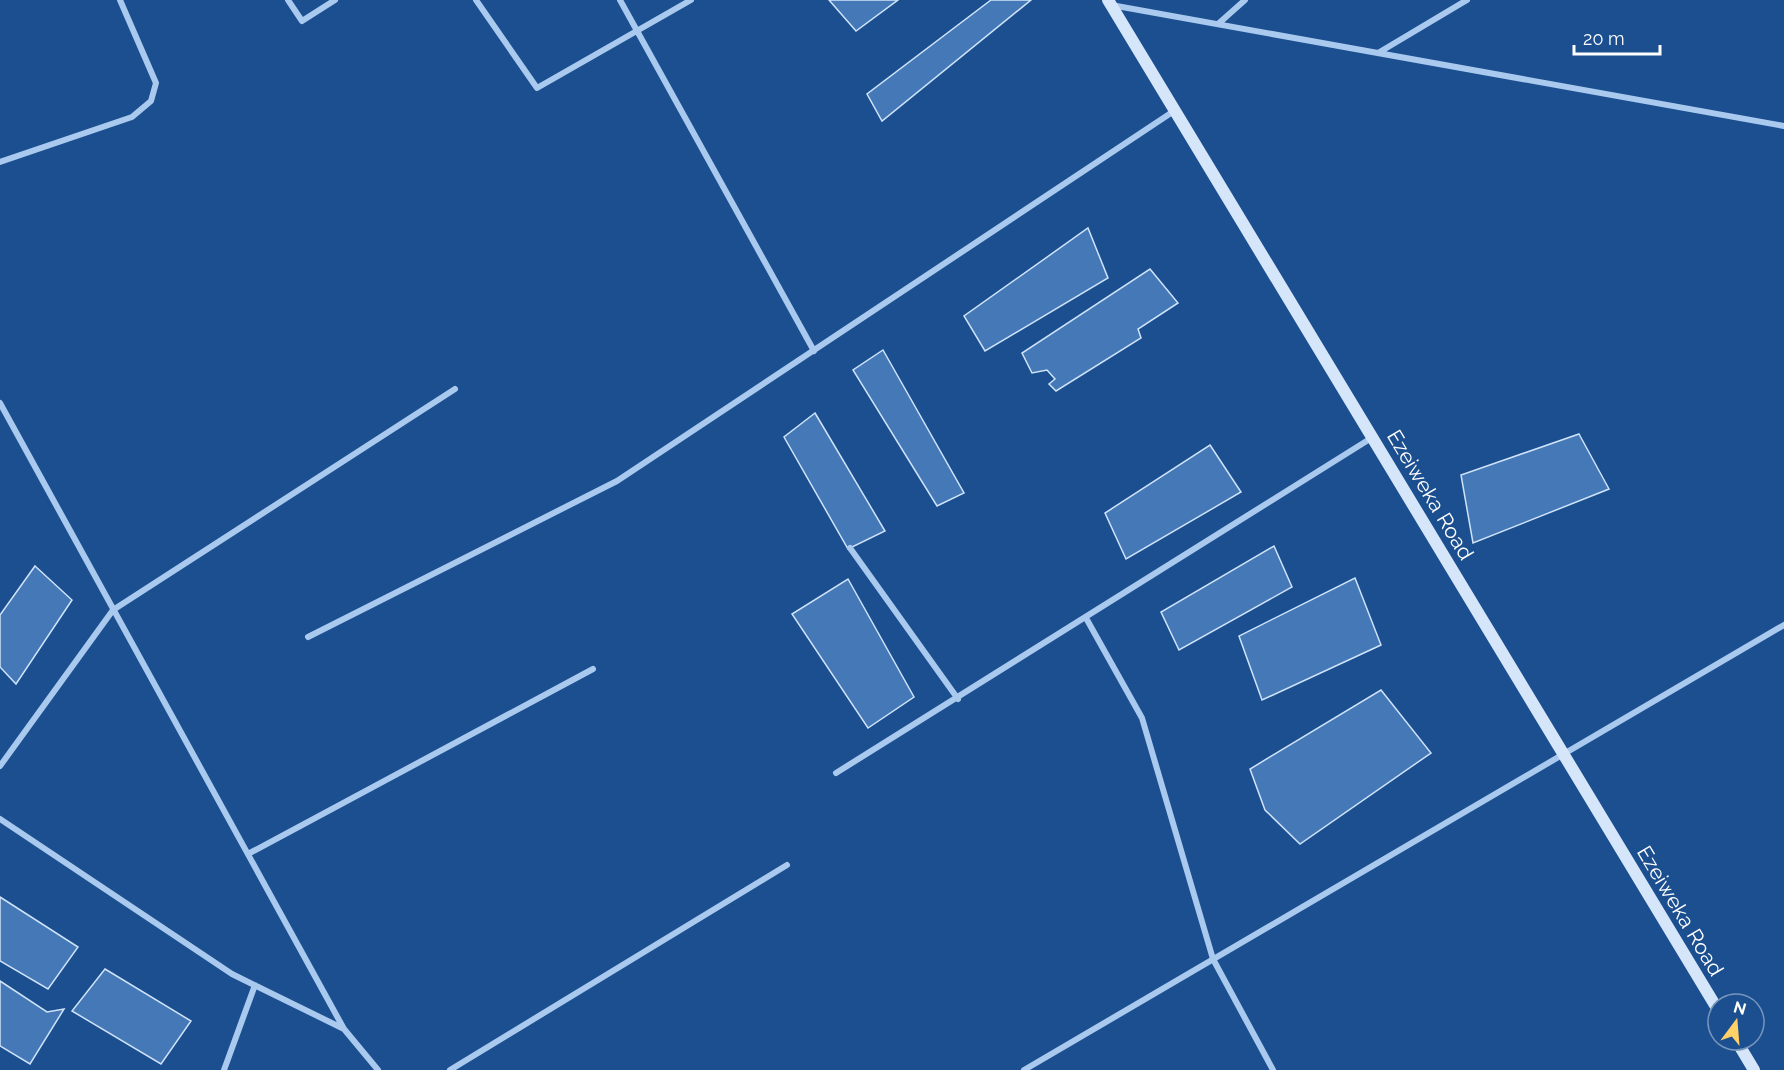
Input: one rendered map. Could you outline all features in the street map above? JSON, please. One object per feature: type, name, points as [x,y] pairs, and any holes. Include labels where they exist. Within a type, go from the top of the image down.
[{"type":"main road","name":"Ezeiweka Road","points":[[1109,2],[1707,992]]},
{"type":"main road","points":[[1743,1052],[1754,1070]]},
{"type":"street","points":[[0,162],[132,117],[151,101],[156,83],[120,0]]},
{"type":"street","points":[[288,0],[302,21],[335,0]]},
{"type":"street","points":[[477,0],[537,88],[691,0]]},
{"type":"street","points":[[620,0],[814,351]]},
{"type":"street","points":[[1218,24],[1245,0]]},
{"type":"street","points":[[1378,53],[1467,0]]},
{"type":"street","points":[[1109,2],[1218,24],[1784,126]]},
{"type":"street","points":[[308,637],[616,481],[1174,111]]},
{"type":"street","points":[[0,766],[113,610],[454,389]]},
{"type":"street","points":[[0,404],[344,1029],[378,1070]]},
{"type":"street","points":[[836,773],[958,699],[1373,437]]},
{"type":"street","points":[[850,548],[958,699]]},
{"type":"street","points":[[1086,618],[1143,718],[1213,959],[1273,1070]]},
{"type":"street","points":[[1024,1070],[1784,625]]},
{"type":"street","points":[[248,854],[593,669]]},
{"type":"street","points":[[0,819],[232,974],[344,1029]]},
{"type":"street","points":[[450,1070],[787,865]]},
{"type":"street","points":[[224,1070],[255,985]]},
{"type":"building","points":[[829,0],[898,0],[856,31]]},
{"type":"building","points":[[991,0],[1031,0],[882,121],[867,94]]},
{"type":"building","points":[[1088,228],[1108,278],[985,351],[964,316]]},
{"type":"building","points":[[1150,269],[1178,303],[1138,329],[1141,338],[1056,391],[1049,384],[1055,379],[1047,370],[1032,373],[1022,353]]},
{"type":"building","points":[[883,350],[964,493],[937,506],[853,370]]},
{"type":"building","points":[[815,413],[885,531],[848,549],[784,437]]},
{"type":"building","points":[[1579,434],[1609,489],[1473,543],[1461,475]]},
{"type":"building","points":[[1210,445],[1241,492],[1126,559],[1105,513]]},
{"type":"building","points":[[1274,546],[1292,587],[1179,650],[1161,612]]},
{"type":"building","points":[[35,566],[72,600],[16,684],[0,667],[0,615]]},
{"type":"building","points":[[1355,578],[1381,645],[1262,700],[1239,636]]},
{"type":"building","points":[[848,579],[914,697],[868,728],[792,614]]},
{"type":"building","points":[[1381,690],[1431,753],[1300,844],[1265,810],[1250,769]]},
{"type":"building","points":[[0,897],[78,947],[48,989],[0,961]]},
{"type":"building","points":[[105,969],[191,1021],[161,1064],[72,1011]]},
{"type":"building","points":[[0,981],[47,1012],[64,1009],[30,1064],[0,1046]]}]
